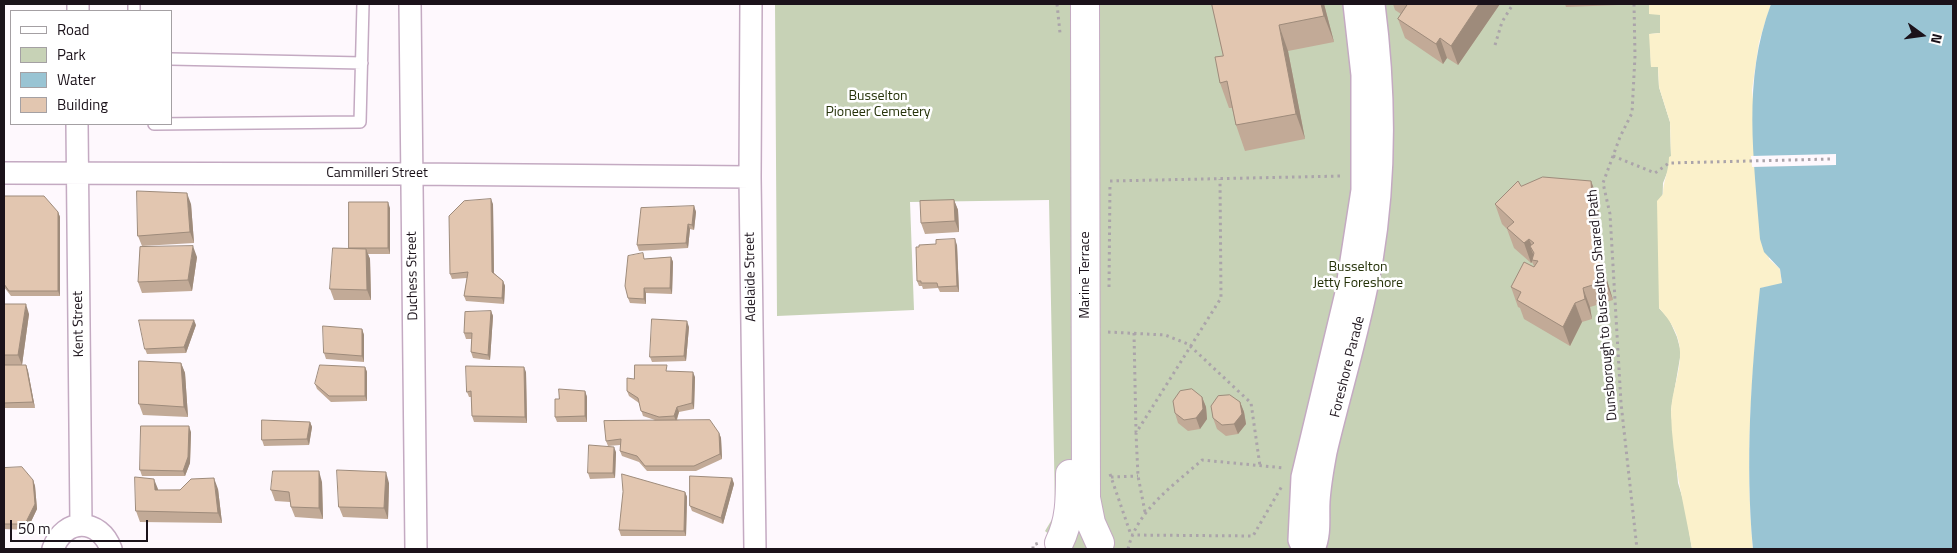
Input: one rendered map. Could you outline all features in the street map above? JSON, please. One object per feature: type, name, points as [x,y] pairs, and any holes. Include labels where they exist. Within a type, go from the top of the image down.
[{"type":"street","name":"Duchess Street","points":[[410,4],[416,549]]},
{"type":"street","name":"Adelaide Street","points":[[751,4],[750,177],[754,549]]},
{"type":"street","name":"Marine Terrace","points":[[1049,546],[1067,523],[1070,498],[1068,4]]},
{"type":"street","name":"Marine Terrace","points":[[1085,4],[1086,498],[1091,523],[1109,547]]},
{"type":"street","name":"Foreshore Parade","points":[[1303,549],[1299,540],[1302,477],[1346,293],[1353,258],[1362,190],[1362,75],[1354,4]]},
{"type":"street","name":"Foreshore Parade","points":[[1314,549],[1318,540],[1319,498],[1326,453],[1365,297],[1381,191],[1382,101],[1374,4]]},
{"type":"street","name":"Kent Street","points":[[77,125],[81,525]]},
{"type":"street","name":"Cammilleri Street","points":[[4,173],[750,177]]},
{"type":"street","points":[[53,549],[62,533],[81,525],[101,532],[108,540],[111,549]]},
{"type":"street","points":[[1049,546],[1075,535],[1093,538],[1109,547]]},
{"type":"lane","points":[[172,124],[360,122],[363,4]]},
{"type":"lane","points":[[172,58],[362,63]]},
{"type":"path","points":[[1058,4],[1060,41]]},
{"type":"path","points":[[1495,45],[1502,22],[1513,4]]},
{"type":"path","name":"Dunsborough to Busselton Shared Path","points":[[1634,4],[1635,56],[1632,113],[1603,183],[1610,214],[1621,403],[1636,549]]},
{"type":"path","points":[[1613,156],[1655,173],[1669,163],[1832,160]]},
{"type":"path","points":[[1110,181],[1346,176],[1346,182]]},
{"type":"path","points":[[1136,433],[1221,298],[1220,179]]},
{"type":"path","points":[[1103,331],[1165,335],[1188,344],[1251,403],[1260,466]]},
{"type":"path","points":[[1134,333],[1138,476],[1145,512]]},
{"type":"path","points":[[1131,535],[1145,512],[1202,460],[1287,468],[1286,475]]},
{"type":"path","points":[[1111,477],[1138,476]]},
{"type":"path","points":[[1109,547],[1131,535],[1253,536],[1284,482]]},
{"type":"green space","name":"Busselton Jetty Foreshore","points":[[775,4],[1649,4],[1649,14],[1660,14],[1660,33],[1650,34],[1651,67],[1658,67],[1659,87],[1670,122],[1671,156],[1663,183],[1659,308],[1669,319],[1681,352],[1671,410],[1678,483],[1685,506],[1692,549],[1066,549],[1045,531],[1054,516],[1055,508],[1049,200],[910,202],[914,310],[777,316]]},
{"type":"sand","points":[[1649,4],[1771,4],[1759,42],[1752,90],[1769,259],[1780,269],[1782,284],[1761,288],[1750,418],[1749,484],[1753,549],[1692,549],[1682,498],[1676,464],[1671,413],[1680,360],[1680,346],[1674,328],[1659,308],[1657,201],[1663,194],[1669,157],[1671,156],[1670,122],[1659,87],[1658,67],[1651,67],[1649,34],[1660,33],[1660,15],[1649,14]]},
{"type":"water","points":[[1771,4],[1953,4],[1953,549],[1753,549],[1749,451],[1754,353],[1760,288],[1782,283],[1780,269],[1764,252],[1760,239],[1753,149],[1753,91],[1756,62]]},
{"type":"pier","points":[[1836,154],[1836,165],[1752,167],[1751,156]]},
{"type":"building","points":[[1212,4],[1321,4],[1324,16],[1279,25],[1296,114],[1236,125],[1227,81],[1220,83],[1215,57],[1223,56]]},
{"type":"building","points":[[1408,4],[1479,4],[1451,46],[1440,38],[1436,44],[1398,19]]},
{"type":"building","points":[[1543,177],[1591,181],[1595,244],[1605,281],[1583,288],[1585,299],[1575,303],[1563,327],[1517,300],[1521,292],[1511,287],[1524,262],[1534,267],[1538,261],[1532,260],[1534,253],[1530,246],[1534,243],[1529,239],[1524,243],[1507,228],[1514,222],[1495,204],[1518,181],[1521,186]]},
{"type":"building","points":[[137,191],[187,193],[190,232],[138,236]]},
{"type":"building","points":[[4,196],[44,196],[58,212],[58,291],[9,291],[4,284]]},
{"type":"building","points":[[491,199],[492,272],[503,281],[502,298],[464,296],[468,272],[450,274],[449,216],[464,201]]},
{"type":"building","points":[[954,200],[955,221],[921,223],[920,201]]},
{"type":"building","points":[[349,202],[388,202],[388,248],[349,248]]},
{"type":"building","points":[[694,206],[692,225],[688,224],[686,243],[637,245],[641,208]]},
{"type":"building","points":[[955,239],[957,286],[938,287],[937,283],[921,283],[921,281],[917,281],[916,247],[919,247],[919,245],[936,244],[936,240]]},
{"type":"building","points":[[193,246],[188,280],[138,282],[140,247]]},
{"type":"building","points":[[333,248],[366,249],[367,290],[330,289]]},
{"type":"building","points":[[643,253],[644,259],[671,257],[670,288],[644,288],[644,299],[628,298],[625,286],[628,256]]},
{"type":"building","points":[[4,304],[26,304],[18,355],[4,355]]},
{"type":"building","points":[[491,311],[488,355],[471,352],[472,333],[464,333],[465,312]]},
{"type":"building","points":[[652,319],[687,321],[684,356],[650,357]]},
{"type":"building","points":[[139,320],[194,320],[184,347],[145,349]]},
{"type":"building","points":[[323,326],[362,329],[362,356],[324,353]]},
{"type":"building","points":[[139,361],[181,363],[184,407],[139,404]]},
{"type":"building","points":[[4,365],[26,365],[33,402],[4,403]]},
{"type":"building","points":[[320,365],[365,367],[365,396],[329,396],[315,384]]},
{"type":"building","points":[[635,365],[667,365],[666,371],[693,372],[692,403],[677,407],[674,416],[659,417],[641,411],[638,398],[627,391],[627,378],[634,379]]},
{"type":"building","points":[[466,366],[524,367],[525,417],[472,416],[471,391],[467,392]]},
{"type":"building","points":[[559,389],[585,391],[585,416],[555,417],[555,399],[559,399]]},
{"type":"building","points":[[1192,389],[1202,397],[1203,409],[1196,418],[1184,420],[1175,413],[1173,401],[1180,391]]},
{"type":"building","points":[[1230,395],[1240,402],[1242,414],[1234,424],[1222,425],[1213,418],[1211,406],[1218,396]]},
{"type":"building","points":[[262,420],[310,422],[307,439],[262,440]]},
{"type":"building","points":[[710,420],[719,433],[720,454],[694,466],[645,466],[637,456],[620,451],[621,439],[606,441],[604,421]]},
{"type":"building","points":[[141,426],[189,426],[188,457],[183,471],[140,470]]},
{"type":"building","points":[[589,445],[614,447],[613,473],[588,473]]},
{"type":"building","points":[[22,467],[33,480],[35,504],[25,524],[4,524],[4,468]]},
{"type":"building","points":[[337,470],[386,472],[384,508],[339,507]]},
{"type":"building","points":[[273,471],[319,471],[319,508],[291,507],[289,492],[271,490]]},
{"type":"building","points":[[622,474],[685,492],[684,531],[619,530],[623,492]]},
{"type":"building","points":[[690,476],[732,478],[721,518],[690,506]]},
{"type":"building","points":[[135,477],[154,479],[155,490],[180,490],[191,479],[214,478],[218,513],[136,511]]},
{"type":"park label","name":"Busselton Pioneer Cemetery","points":[[878,105]]}]
